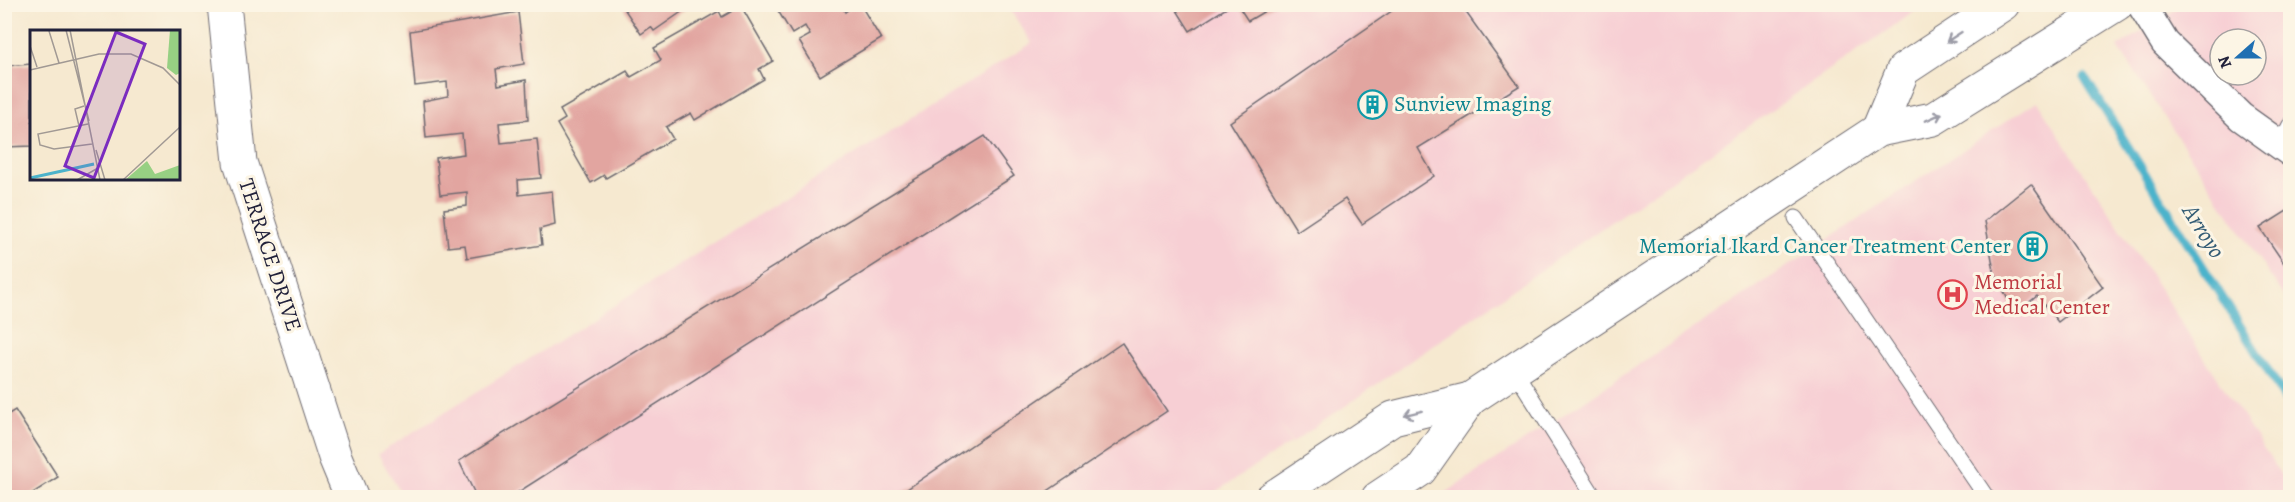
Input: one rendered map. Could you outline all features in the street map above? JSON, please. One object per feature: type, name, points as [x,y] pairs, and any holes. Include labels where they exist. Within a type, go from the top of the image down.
[{"type":"main road","name":"TERRACE DRIVE","points":[[224,4],[240,162],[335,457],[352,498]]},
{"type":"main road","points":[[1878,130],[1903,70],[2003,4]]},
{"type":"main road","points":[[1272,498],[1393,418],[1470,399],[1878,130],[1933,119],[2117,4]]},
{"type":"main road","points":[[1378,498],[1420,470],[1470,399]]},
{"type":"street","points":[[2141,4],[2165,43],[2241,117],[2287,140]]},
{"type":"lane","points":[[1796,218],[1987,498]]},
{"type":"lane","points":[[1514,370],[1595,498]]},
{"type":"shaded area","points":[[1007,5],[1924,5],[1292,443],[1276,418],[1291,443],[1208,497],[403,497],[378,454],[1032,43]]},
{"type":"shaded area","points":[[2182,5],[2290,5],[2290,306],[2118,47]]},
{"type":"shaded area","name":"Memorial Medical Center","points":[[2037,101],[2290,489],[2290,498],[1438,498]]},
{"type":"building","points":[[621,4],[693,4],[654,31],[651,27],[641,34]]},
{"type":"building","points":[[774,4],[841,4],[845,12],[856,4],[860,4],[881,39],[820,76],[799,41],[810,35],[805,26],[792,34]]},
{"type":"building","points":[[1173,4],[1233,4],[1190,31]]},
{"type":"building","points":[[1237,4],[1277,4],[1248,21]]},
{"type":"building","name":"Sunview Imaging","points":[[1402,4],[1460,4],[1519,86],[1418,148],[1434,176],[1362,224],[1345,199],[1297,231],[1230,122]]},
{"type":"building","points":[[741,6],[773,61],[759,69],[764,79],[695,120],[691,113],[666,127],[673,139],[606,178],[604,175],[591,183],[557,124],[565,119],[560,110],[627,71],[631,77],[661,60],[654,48],[719,11],[722,17]]},
{"type":"building","points":[[518,12],[524,64],[496,69],[498,85],[526,80],[528,120],[499,123],[501,143],[537,139],[541,178],[518,180],[519,195],[552,191],[555,225],[540,229],[542,245],[467,258],[465,245],[448,247],[444,209],[467,206],[467,192],[440,195],[436,158],[464,154],[462,134],[426,138],[423,101],[448,96],[447,82],[415,86],[410,31]]},
{"type":"building","points":[[30,64],[30,146],[4,147],[4,66]]},
{"type":"building","points":[[985,136],[1014,176],[509,498],[477,498],[459,461]]},
{"type":"building","name":"Memorial Ikard Cancer Treatment Center","points":[[2031,184],[2103,287],[2058,322],[2037,296],[2015,314],[1994,271],[1985,221]]},
{"type":"building","points":[[2290,209],[2290,272],[2260,228]]},
{"type":"building","points":[[1122,343],[1167,411],[1037,498],[894,498]]},
{"type":"building","points":[[15,410],[58,477],[25,498],[4,498],[4,417]]},
{"type":"waterway","name":"Arroyo","points":[[2085,78],[2290,406]]},
{"type":"place","name":"Sunview Imaging","points":[[1373,104]]},
{"type":"place","name":"Memorial Ikard Cancer Treatment Center","points":[[2032,246]]},
{"type":"place","name":"Memorial Medical Center","points":[[1953,295]]}]
